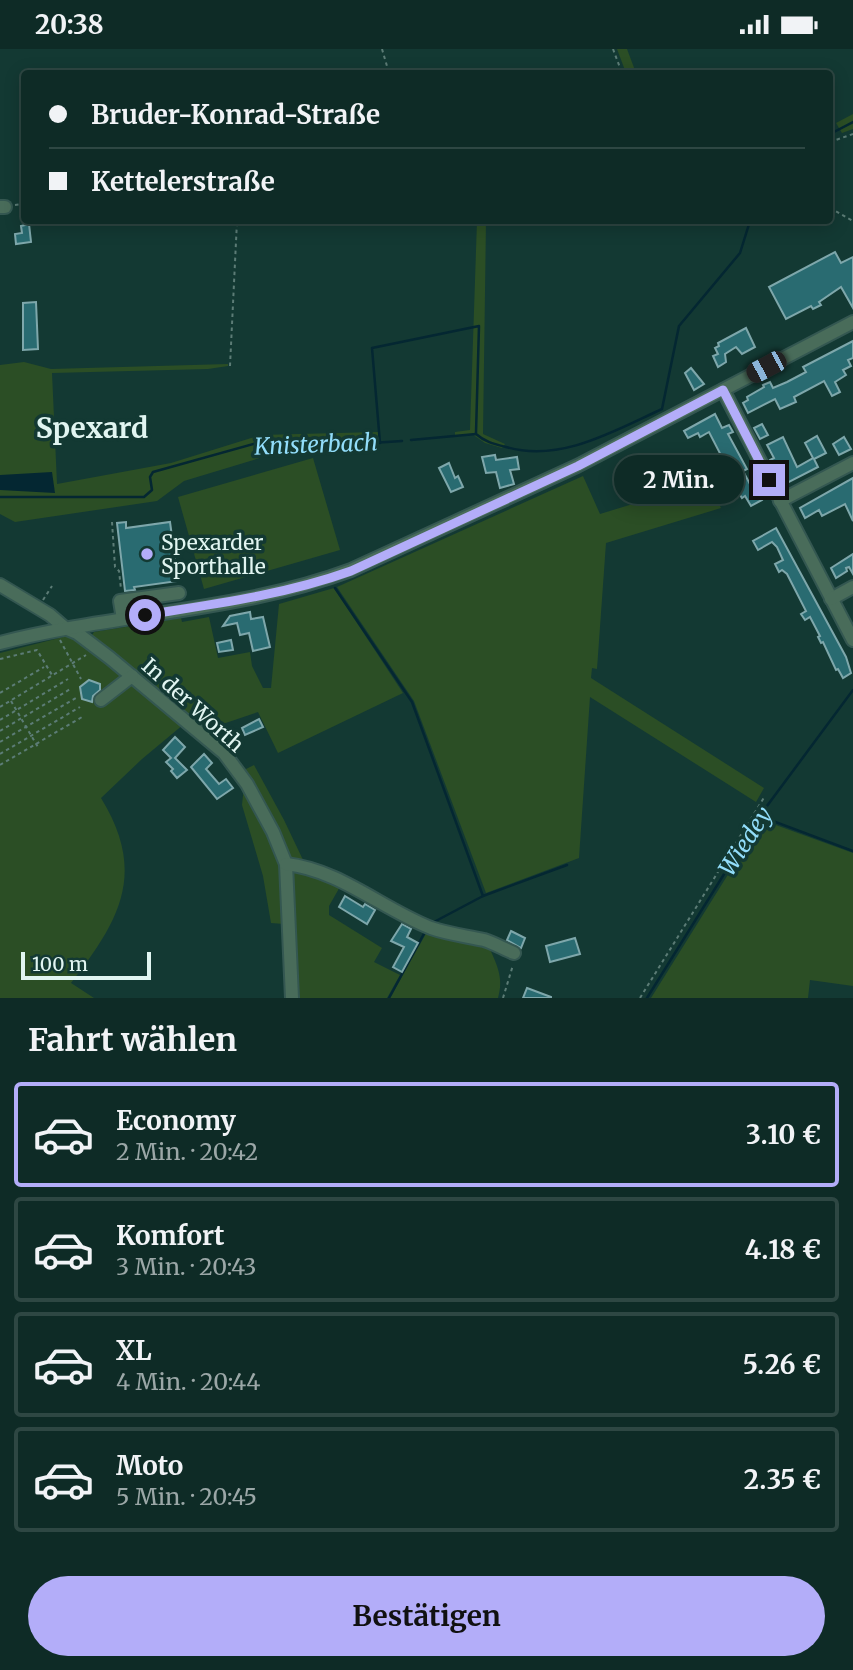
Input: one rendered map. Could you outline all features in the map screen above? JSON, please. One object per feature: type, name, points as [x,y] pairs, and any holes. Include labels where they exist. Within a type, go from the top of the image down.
[{"type":"street","points":[[0,643],[123,619],[264,597],[351,571],[578,466],[853,322]]},
{"type":"street","points":[[723,390],[853,640]]},
{"type":"street","points":[[780,501],[853,463]]},
{"type":"street","name":"In der Worth","points":[[0,585],[50,615],[61,632],[77,633],[132,676],[224,753],[247,784],[273,832],[286,864],[292,998]]},
{"type":"street","points":[[831,599],[853,587]]},
{"type":"street","points":[[123,619],[120,598],[179,593]]},
{"type":"street","points":[[101,700],[132,676]]},
{"type":"street","points":[[286,864],[332,877],[429,927],[486,941],[514,953]]},
{"type":"path","points":[[382,49],[388,70]]},
{"type":"path","points":[[613,49],[621,70]]},
{"type":"path","points":[[833,141],[853,134]]},
{"type":"path","points":[[833,210],[853,221]]},
{"type":"path","points":[[230,366],[237,224]]},
{"type":"path","points":[[112,523],[116,567],[122,592],[120,598]]},
{"type":"path","points":[[44,599],[52,586]]},
{"type":"path","points":[[61,632],[81,679]]},
{"type":"path","points":[[0,659],[37,650],[52,676]]},
{"type":"path","points":[[0,707],[86,655]]},
{"type":"path","points":[[0,693],[46,666]]},
{"type":"path","points":[[0,720],[68,679]]},
{"type":"path","points":[[0,731],[72,688]]},
{"type":"path","points":[[0,742],[76,698]]},
{"type":"path","points":[[10,701],[39,749]]},
{"type":"path","points":[[0,754],[80,707]]},
{"type":"path","points":[[0,765],[82,717]]},
{"type":"path","points":[[640,998],[765,796]]},
{"type":"path","points":[[503,998],[514,953]]},
{"type":"green space","points":[[617,49],[627,49],[635,70],[625,70]]},
{"type":"green space","points":[[853,114],[853,129],[842,133],[836,123]]},
{"type":"green space","points":[[477,224],[486,224],[483,434],[505,444],[502,448],[485,443],[472,434],[455,437],[455,432],[470,430]]},
{"type":"green space","points":[[24,362],[51,369],[228,364],[208,369],[52,373],[57,484],[171,463],[261,435],[378,432],[378,441],[311,445],[312,451],[263,457],[184,481],[157,501],[15,522],[0,514],[0,365]]},
{"type":"green space","points":[[313,458],[340,550],[204,589],[178,497]]},
{"type":"green space","points":[[583,476],[600,514],[708,481],[721,508],[606,543],[597,669],[592,668],[591,678],[764,788],[756,802],[590,697],[579,858],[486,893],[414,701],[337,587]]},
{"type":"green space","points":[[334,588],[403,693],[278,753],[258,712],[205,730],[92,635],[94,632],[181,618],[182,622],[209,617],[218,658],[250,652],[252,666],[263,688],[271,688],[279,604]]},
{"type":"green space","points":[[71,635],[91,648],[184,724],[101,798],[115,825],[123,850],[125,873],[122,895],[114,917],[103,938],[71,983],[94,998],[0,998],[0,653]]},
{"type":"green space","points":[[254,765],[304,862],[289,860],[244,770]]},
{"type":"green space","points":[[244,786],[282,865],[284,924],[271,923],[263,876],[242,805]]},
{"type":"green space","points":[[762,820],[853,853],[853,986],[810,980],[808,998],[651,998]]},
{"type":"green space","points":[[292,869],[341,885],[329,906],[329,915],[382,948],[374,962],[400,975],[387,998],[299,998]]},
{"type":"green space","points":[[428,930],[489,947],[500,978],[498,998],[390,998]]},
{"type":"water","points":[[52,472],[55,493],[0,490],[0,475]]},
{"type":"building","points":[[29,224],[31,242],[16,244],[15,234],[22,233],[21,226]]},
{"type":"building","points":[[835,252],[841,263],[853,257],[853,308],[841,287],[819,302],[821,305],[813,309],[811,306],[786,319],[769,287]]},
{"type":"building","points":[[36,302],[38,349],[23,350],[23,303]]},
{"type":"building","points":[[746,328],[755,347],[742,354],[736,347],[725,354],[726,362],[718,367],[713,356],[718,354],[715,348],[719,346],[718,343]]},
{"type":"building","points":[[853,341],[853,358],[848,360],[851,366],[843,370],[846,375],[835,382],[840,392],[832,396],[824,381],[794,397],[796,402],[780,409],[775,399],[748,413],[743,403],[748,400],[747,397],[764,387],[763,385],[770,382],[773,388],[787,382],[806,372],[803,367]]},
{"type":"building","points":[[691,368],[704,384],[694,390],[685,373]]},
{"type":"building","points":[[715,414],[722,428],[729,425],[733,432],[728,434],[747,469],[743,471],[751,486],[754,484],[760,494],[762,500],[751,506],[745,496],[742,498],[730,477],[728,478],[722,466],[725,463],[709,432],[700,437],[698,433],[688,438],[684,431]]},
{"type":"building","points":[[762,424],[768,435],[760,439],[754,428]]},
{"type":"building","points":[[817,436],[826,453],[814,459],[818,467],[787,483],[778,466],[773,467],[770,460],[774,458],[767,445],[783,437],[797,467],[813,458],[805,443]]},
{"type":"building","points":[[844,437],[851,449],[839,455],[833,444]]},
{"type":"building","points":[[495,455],[496,460],[517,457],[519,469],[510,470],[514,484],[500,488],[496,472],[486,473],[482,457]]},
{"type":"building","points":[[449,463],[455,478],[458,476],[463,487],[451,492],[439,468]]},
{"type":"building","points":[[853,478],[853,521],[845,504],[822,516],[819,510],[805,518],[800,508]]},
{"type":"building","name":"Spexarder Sporthalle","points":[[126,522],[126,528],[170,522],[178,581],[134,587],[135,590],[125,591],[117,523]]},
{"type":"building","points":[[776,528],[846,657],[851,673],[843,678],[838,669],[836,670],[823,642],[821,643],[810,617],[805,620],[801,614],[806,611],[787,574],[782,570],[779,572],[775,564],[783,560],[777,547],[772,542],[758,550],[753,541]]},
{"type":"building","points":[[853,554],[853,574],[849,567],[836,578],[831,568]]},
{"type":"building","points":[[250,612],[251,619],[263,617],[270,647],[253,651],[249,633],[240,635],[237,623],[223,626],[230,616]]},
{"type":"building","points":[[231,640],[233,650],[219,652],[217,643]]},
{"type":"building","points":[[89,680],[100,684],[100,690],[93,696],[92,702],[82,699],[80,687]]},
{"type":"building","points":[[259,719],[263,727],[245,735],[242,728]]},
{"type":"building","points":[[175,737],[185,747],[175,758],[187,770],[177,778],[166,762],[171,758],[163,750]]},
{"type":"building","points":[[204,754],[212,763],[206,769],[219,784],[226,779],[233,788],[217,799],[191,767]]},
{"type":"building","points":[[345,896],[363,907],[365,904],[375,910],[367,924],[339,907]]},
{"type":"building","points":[[402,924],[411,929],[407,937],[418,943],[402,972],[393,967],[404,947],[391,941]]},
{"type":"building","points":[[511,931],[525,938],[521,948],[507,940]]},
{"type":"building","points":[[575,938],[580,954],[550,962],[546,946]]},
{"type":"building","points":[[527,988],[551,997],[551,998],[523,998]]},
{"type":"waterway","name":"Knisterbach","points":[[833,132],[853,122]]},
{"type":"waterway","name":"Knisterbach","points":[[411,440],[476,434],[486,441],[506,447],[546,451],[566,448],[606,435],[662,409],[679,326],[740,253],[749,224]]},
{"type":"waterway","points":[[380,443],[372,348],[479,326],[476,433]]},
{"type":"waterway","name":"Knisterbach","points":[[0,497],[144,497],[152,490],[150,477],[153,472],[257,443],[311,447],[402,441]]},
{"type":"waterway","points":[[335,588],[412,702],[483,896],[432,923]]},
{"type":"waterway","name":"Wiedey","points":[[647,998],[764,810],[853,690]]},
{"type":"waterway","points":[[762,817],[853,851]]},
{"type":"waterway","points":[[483,896],[567,865]]},
{"type":"waterway","points":[[389,998],[426,930]]},
{"type":"place","name":"Spexarder Sporthalle","points":[[147,554]]},
{"type":"district","name":"Spexard","points":[[92,428]]},
{"type":"route","points":[[145,615],[264,597],[351,571],[578,466],[723,390],[769,480]]}]
